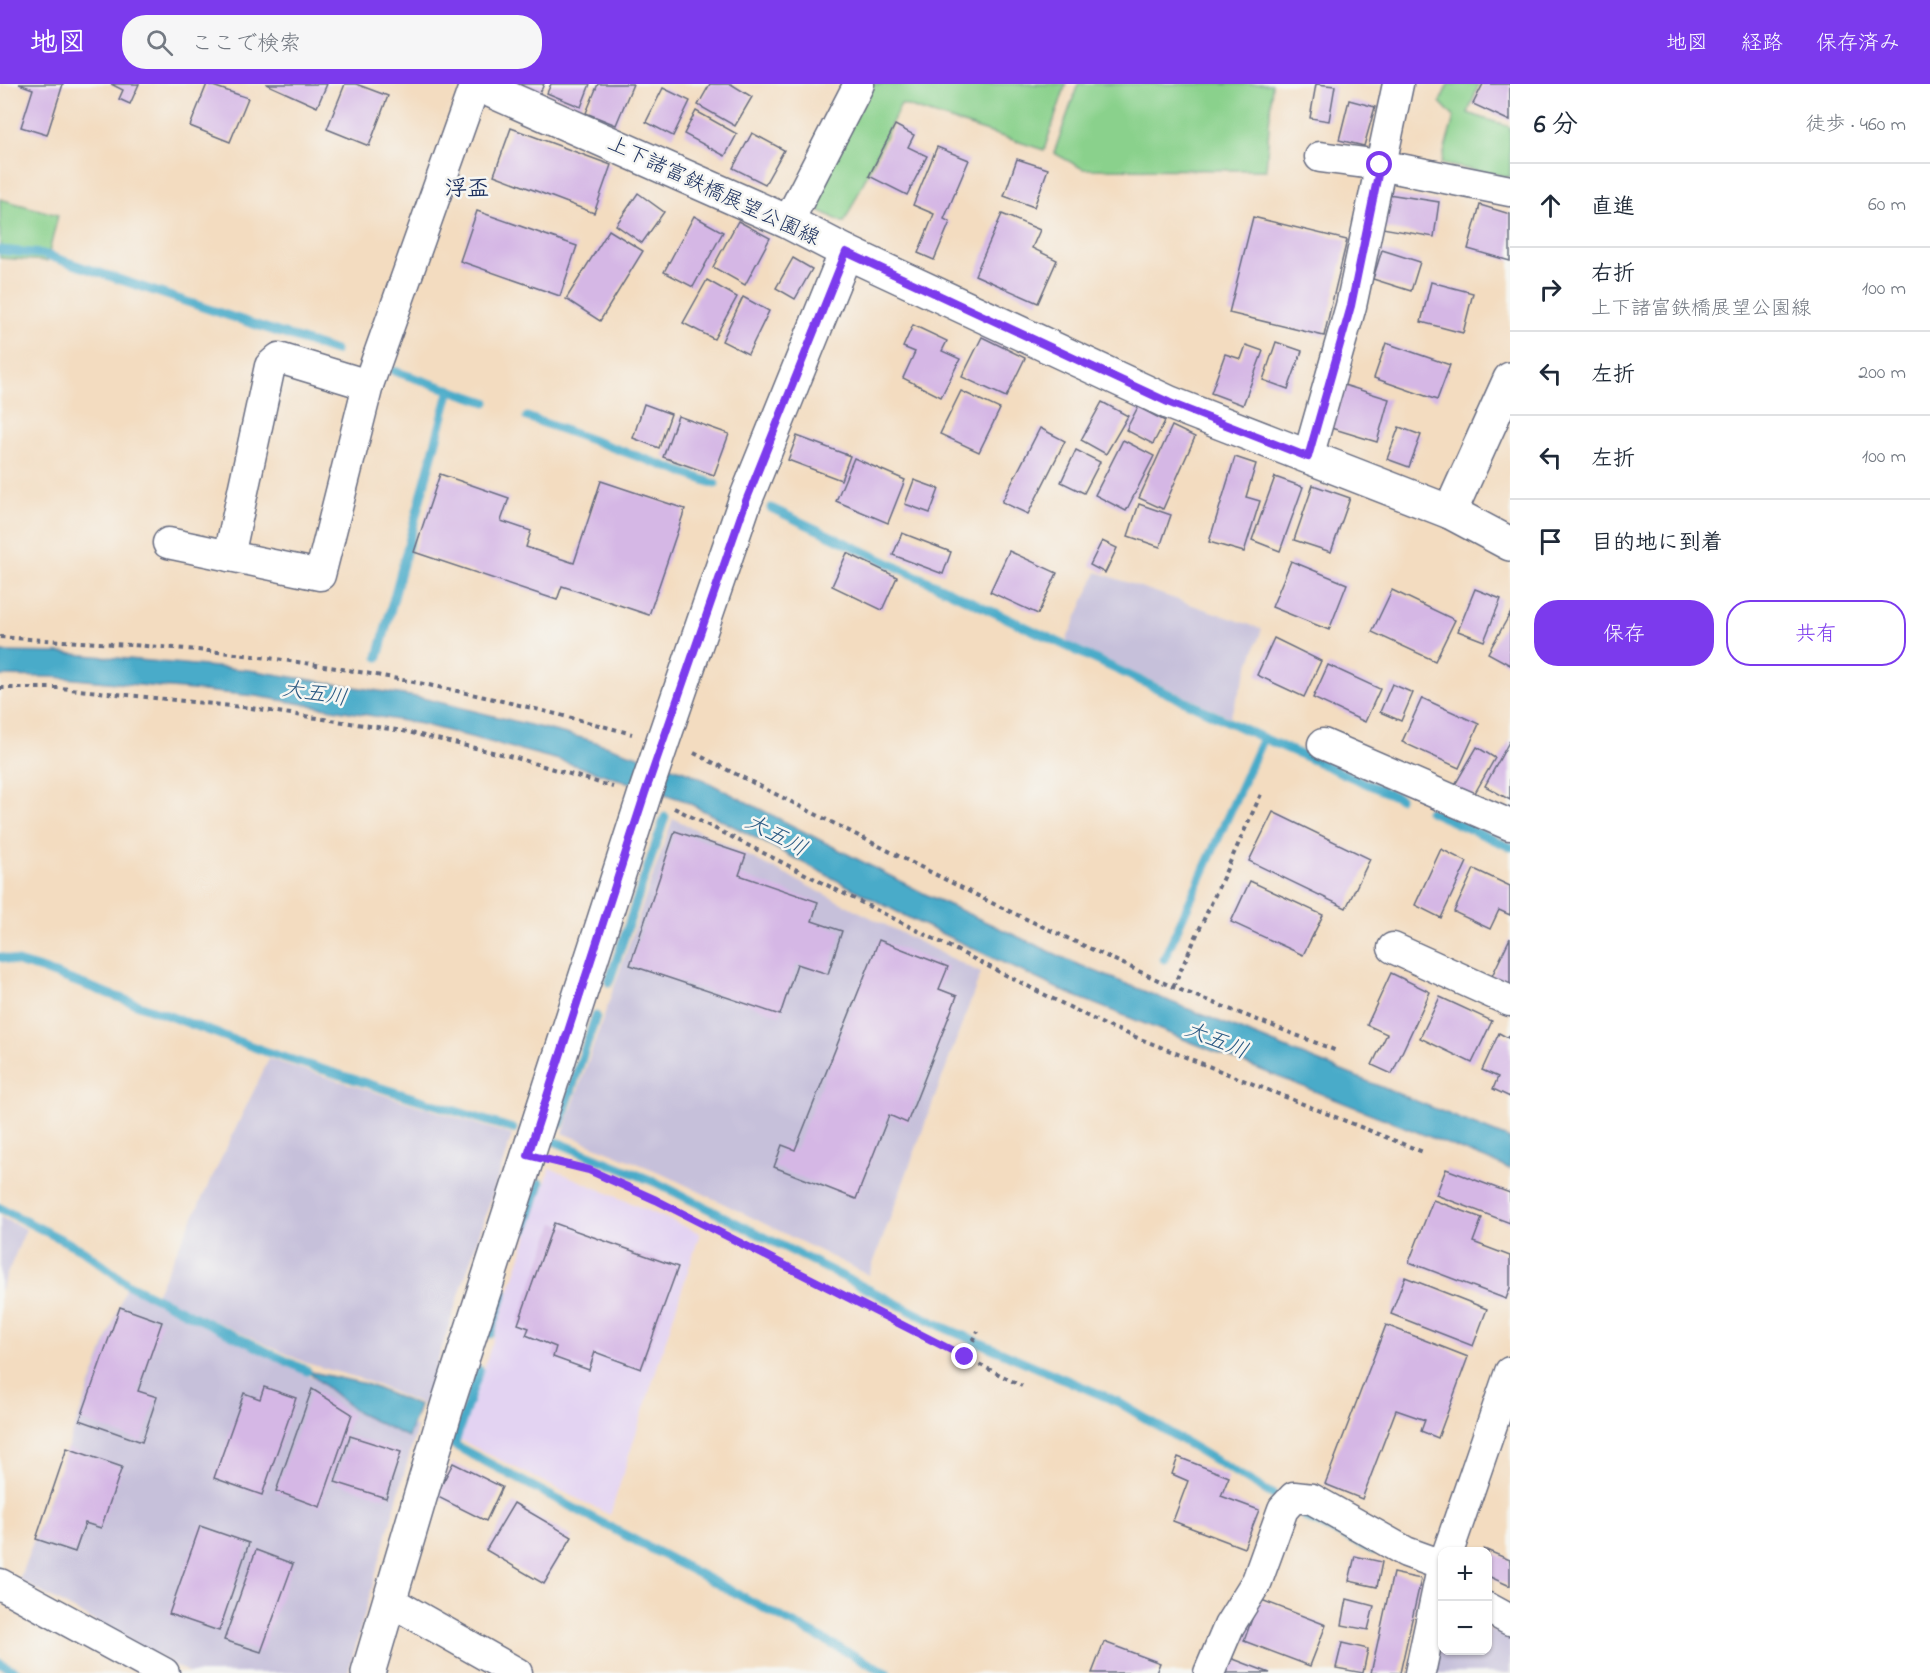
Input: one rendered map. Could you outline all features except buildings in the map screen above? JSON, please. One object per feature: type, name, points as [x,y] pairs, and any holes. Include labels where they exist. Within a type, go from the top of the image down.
[{"type":"street","name":"上下諸富鉄橋展望公園線","points":[[476,84],[788,222],[846,252],[1170,403],[1450,512],[1510,544]]},
{"type":"street","points":[[168,543],[320,575],[368,385],[476,84]]},
{"type":"street","points":[[788,222],[859,84]]},
{"type":"street","points":[[1308,457],[1351,306],[1398,84]]},
{"type":"street","points":[[1320,157],[1380,165],[1510,191]]},
{"type":"street","points":[[368,1673],[448,1403],[645,795],[746,501],[846,252]]},
{"type":"street","points":[[229,556],[270,366],[279,358],[368,385]]},
{"type":"street","points":[[1450,512],[1510,379]]},
{"type":"street","points":[[1323,744],[1510,825]]},
{"type":"street","points":[[1393,948],[1510,1001]]},
{"type":"street","points":[[1449,1547],[1510,1372]]},
{"type":"street","points":[[1209,1673],[1229,1626],[1257,1581],[1283,1509],[1294,1497],[1312,1499],[1406,1552],[1438,1573]]},
{"type":"street","points":[[0,1584],[164,1673]]},
{"type":"street","points":[[1420,1673],[1438,1594]]},
{"type":"street","points":[[390,1601],[517,1673]]},
{"type":"street","points":[[1492,1610],[1510,1620]]},
{"type":"path","points":[[0,637],[243,655],[409,680],[552,712],[697,754],[996,905],[1173,987],[1336,1051]]},
{"type":"path","points":[[0,688],[60,688],[251,708],[404,731],[513,757],[645,795],[679,809],[1103,1024],[1422,1152]]},
{"type":"path","points":[[1173,987],[1262,792]]},
{"type":"path","points":[[528,1155],[589,1170],[656,1200],[1022,1386]]},
{"type":"path","points":[[965,1357],[978,1330]]},
{"type":"shaded area","points":[[1097,572],[1262,629],[1230,717],[1066,641]]},
{"type":"shaded area","points":[[673,818],[981,973],[869,1275],[659,1172],[563,1133]]},
{"type":"shaded area","points":[[269,1059],[512,1135],[423,1405],[365,1380],[306,1363],[156,1294]]},
{"type":"shaded area","points":[[550,1168],[700,1233],[610,1515],[460,1440]]},
{"type":"shaded area","points":[[0,1217],[26,1229],[0,1291]]},
{"type":"shaded area","points":[[126,1287],[417,1428],[348,1673],[189,1673],[19,1580]]},
{"type":"shaded area","points":[[1492,1630],[1510,1639],[1510,1673],[1435,1673],[1439,1655],[1492,1655]]},
{"type":"green space","points":[[869,84],[1066,84],[1044,150],[901,104],[844,223],[810,206]]},
{"type":"green space","points":[[1078,84],[1272,84],[1266,170],[1083,169],[1054,153]]},
{"type":"green space","points":[[1448,84],[1479,84],[1468,113],[1510,127],[1510,177],[1441,164],[1454,117],[1440,102]]},
{"type":"green space","points":[[0,199],[58,215],[47,261],[0,258]]},
{"type":"water","name":"大五川","points":[[0,652],[62,653],[249,670],[422,698],[586,739],[690,773],[925,894],[1077,964],[1510,1139],[1510,1169],[1065,992],[913,920],[683,800],[559,760],[421,724],[256,696],[54,677],[0,676]]},
{"type":"water","points":[[307,1371],[366,1384],[419,1406],[408,1437],[358,1413]]},
{"type":"waterway","points":[[0,250],[43,254],[335,351]]},
{"type":"waterway","points":[[394,371],[486,402]]},
{"type":"waterway","points":[[378,657],[450,389]]},
{"type":"waterway","points":[[527,417],[715,484]]},
{"type":"waterway","points":[[771,508],[1263,738],[1399,798]]},
{"type":"waterway","points":[[1164,959],[1263,738]]},
{"type":"waterway","points":[[1429,811],[1510,847]]},
{"type":"waterway","points":[[609,982],[665,817]]},
{"type":"waterway","points":[[0,957],[41,969],[270,1053],[513,1129]]},
{"type":"waterway","points":[[560,1124],[596,1016]]},
{"type":"waterway","points":[[554,1141],[655,1182],[945,1328],[1118,1402],[1275,1496]]},
{"type":"waterway","points":[[525,1230],[540,1183]]},
{"type":"waterway","points":[[0,1208],[84,1251],[129,1285],[307,1371]]},
{"type":"waterway","points":[[490,1334],[504,1292]]},
{"type":"waterway","points":[[479,1370],[454,1445],[887,1673]]},
{"type":"waterway","points":[[1305,1517],[1373,1550]]},
{"type":"waterway","points":[[0,1663],[18,1673]]},
{"type":"district","name":"浮盃","points":[[467,187]]},
{"type":"route","points":[[965,1357],[656,1200],[589,1170],[528,1155],[645,793],[746,501],[846,252],[1170,403],[1308,457],[1351,306],[1380,165]]}]
